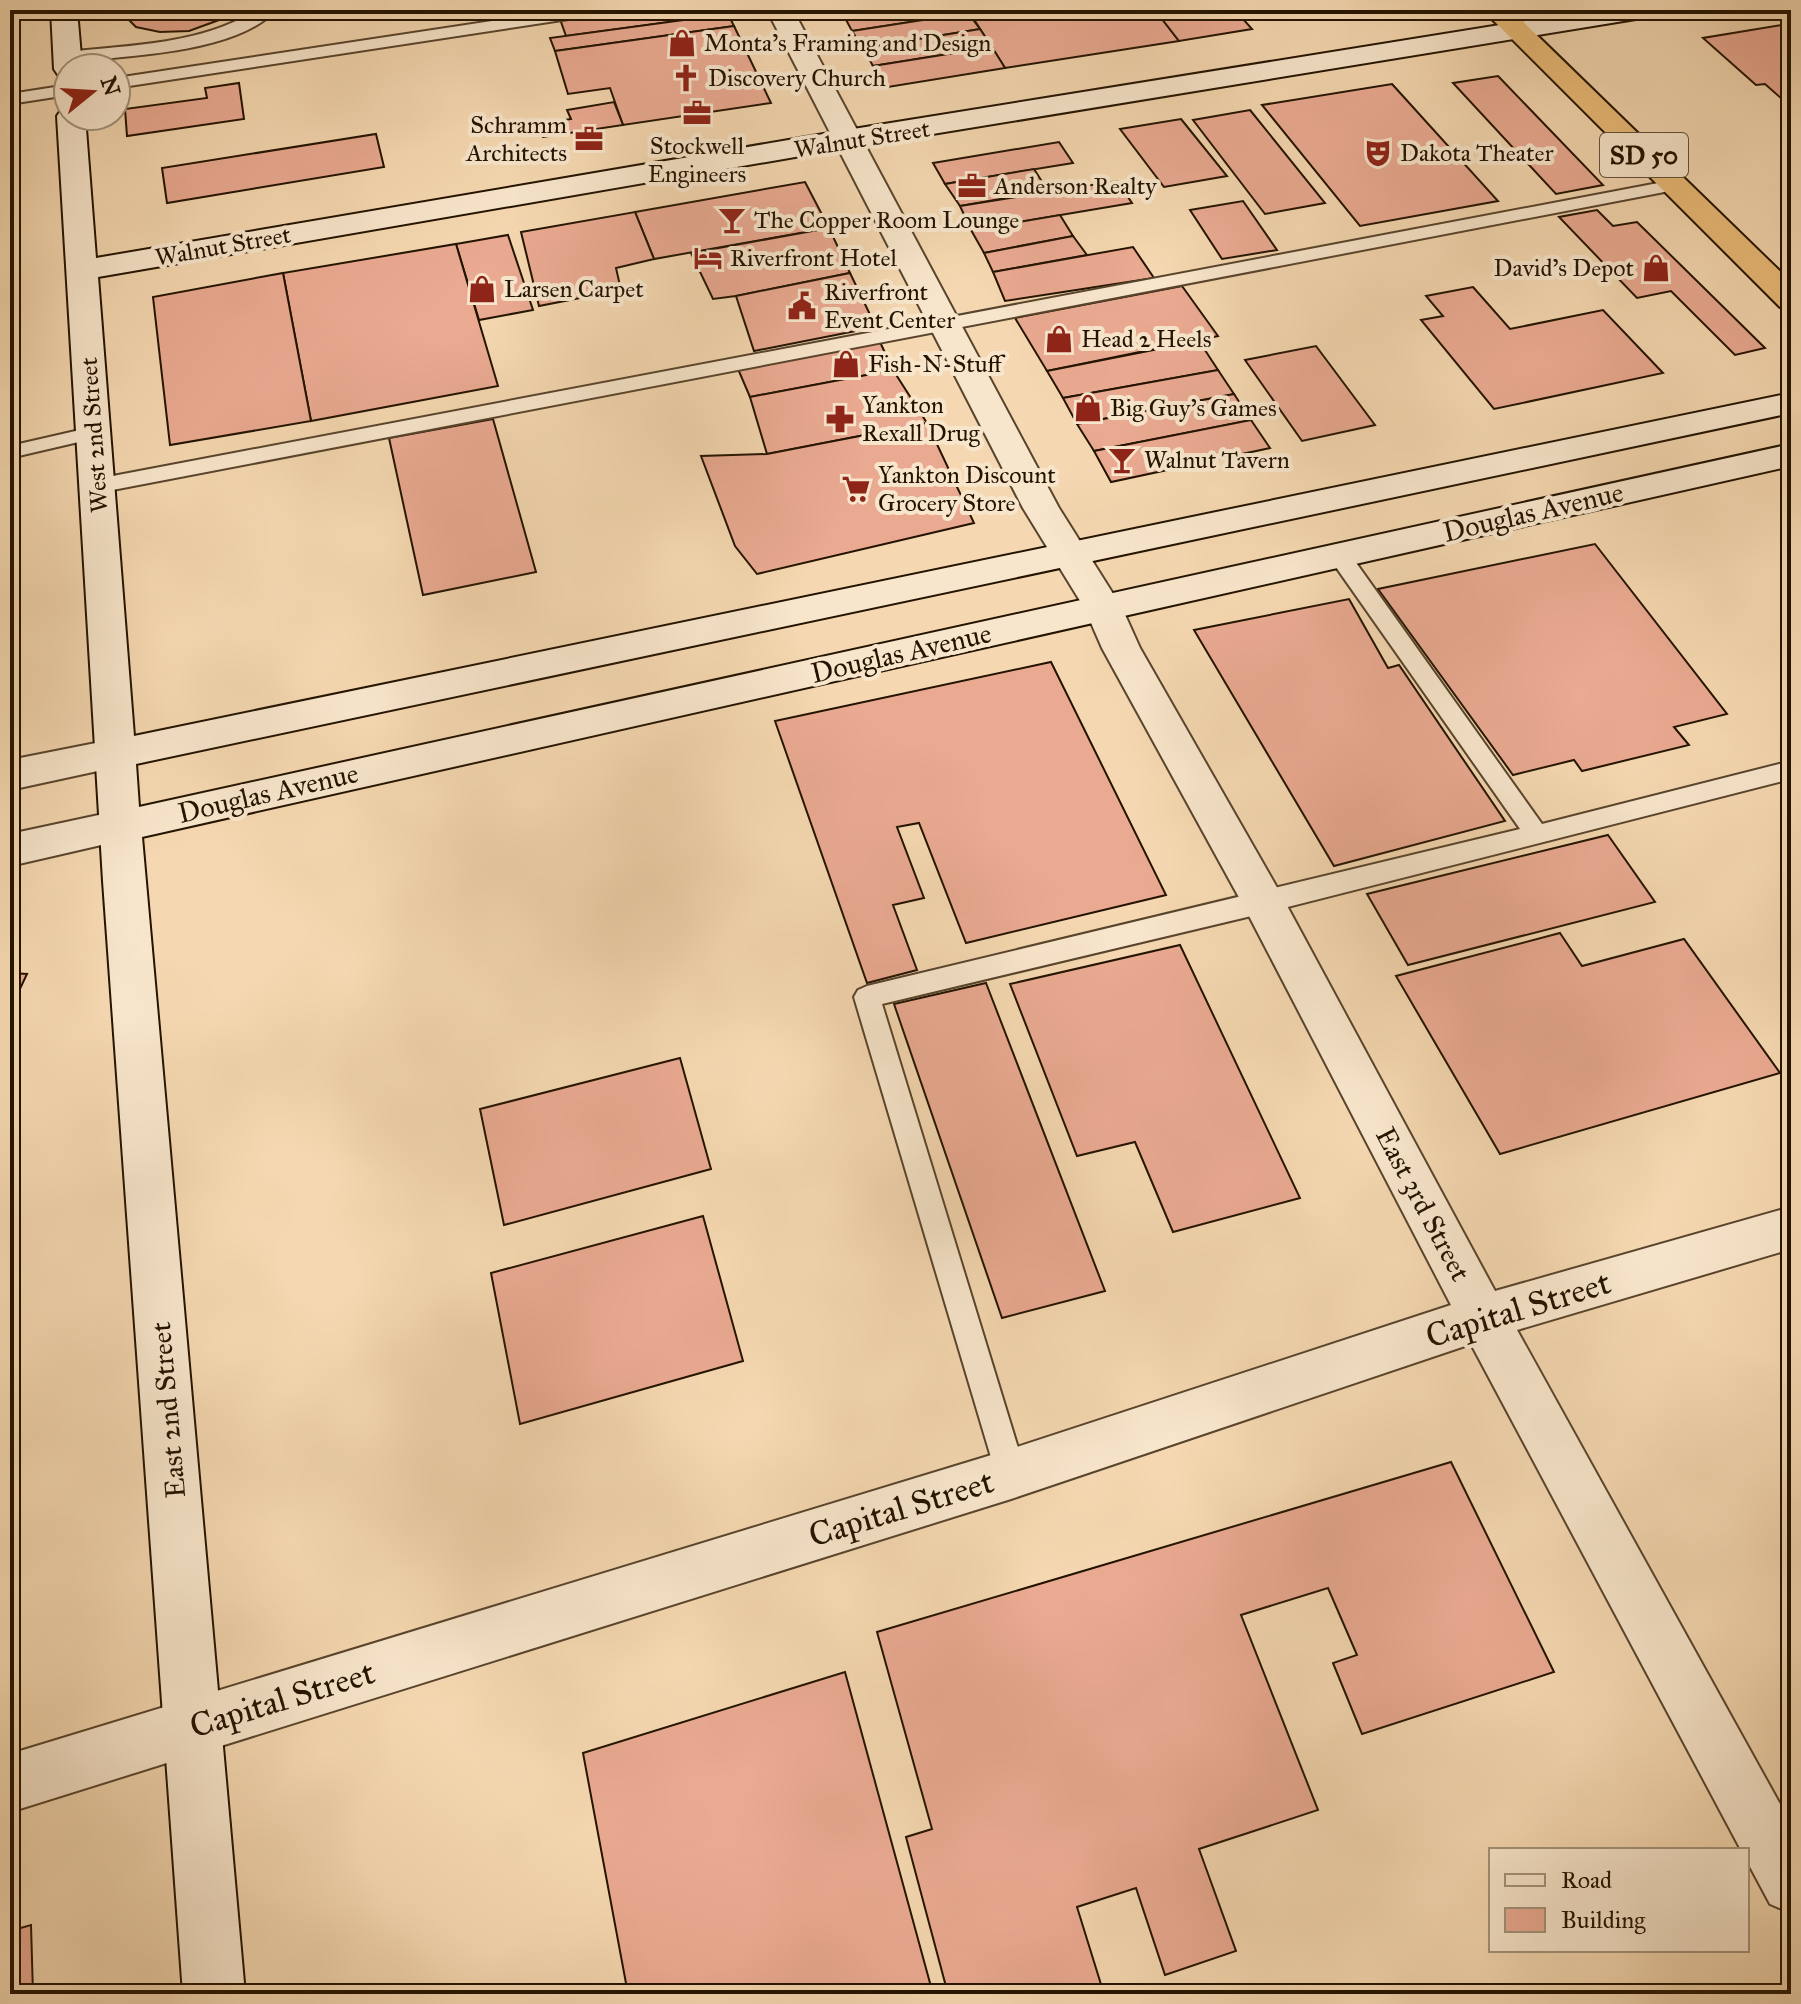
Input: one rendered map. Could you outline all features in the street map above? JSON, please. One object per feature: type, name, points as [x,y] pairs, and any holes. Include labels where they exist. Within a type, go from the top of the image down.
[{"type":"highway","name":"SD 50","points":[[1496,10],[1791,300]]},
{"type":"street","points":[[64,10],[67,52]]},
{"type":"street","name":"East 3rd Street","points":[[780,10],[1041,508],[1103,608],[1121,648],[1264,903],[1483,1317],[1791,1883]]},
{"type":"street","name":"Walnut Street","points":[[82,270],[847,139],[1642,10]]},
{"type":"street","name":"West 2nd Street","points":[[72,132],[122,826]]},
{"type":"street","name":"Douglas Avenue","points":[[10,775],[1791,403]]},
{"type":"street","name":"Douglas Avenue","points":[[10,850],[1791,455]]},
{"type":"street","name":"East 2nd Street","points":[[122,826],[214,1994]]},
{"type":"street","name":"Capital Street","points":[[10,1783],[1011,1474],[1483,1317],[1791,1228]]},
{"type":"lane","points":[[132,52],[205,40],[246,27],[268,10]]},
{"type":"lane","points":[[132,81],[595,10]]},
{"type":"lane","points":[[10,99],[52,92]]},
{"type":"lane","points":[[97,486],[1674,185]]},
{"type":"lane","points":[[10,452],[93,433]]},
{"type":"lane","points":[[1339,555],[1536,834]]},
{"type":"lane","points":[[1011,1474],[867,997],[1264,903],[1791,770]]},
{"type":"building","points":[[128,10],[231,10],[219,20],[189,31],[160,32],[136,27],[128,19]]},
{"type":"building","points":[[625,10],[726,10],[728,14],[566,36],[560,19]]},
{"type":"building","points":[[881,10],[967,10],[968,13],[852,31],[844,16]]},
{"type":"building","points":[[968,10],[1155,10],[1179,41],[1005,68]]},
{"type":"building","points":[[1155,10],[1235,10],[1252,29],[1179,41]]},
{"type":"building","points":[[1296,10],[1347,10],[1302,17]]},
{"type":"building","points":[[968,13],[980,29],[863,48],[852,31]]},
{"type":"building","points":[[728,14],[734,26],[555,51],[550,38]]},
{"type":"building","points":[[1782,25],[1791,32],[1791,107],[1765,84],[1756,85],[1703,38]]},
{"type":"building","points":[[734,26],[771,103],[623,125],[610,88],[568,94],[555,51]]},
{"type":"building","points":[[980,29],[992,47],[873,66],[863,48]]},
{"type":"building","points":[[992,47],[1005,68],[888,87],[873,66]]},
{"type":"building","points":[[1498,76],[1603,185],[1556,194],[1453,83]]},
{"type":"building","points":[[239,83],[244,119],[127,136],[127,132],[132,132],[132,108],[207,98],[205,88]]},
{"type":"building","name":"Dakota Theater","points":[[1392,84],[1498,201],[1360,226],[1262,105]]},
{"type":"building","points":[[614,102],[623,125],[543,137],[538,124],[571,119],[567,110]]},
{"type":"building","points":[[1250,110],[1325,203],[1265,214],[1193,120]]},
{"type":"building","points":[[1181,119],[1227,176],[1164,187],[1120,129]]},
{"type":"building","points":[[376,134],[384,167],[167,203],[162,168]]},
{"type":"building","points":[[1059,142],[1073,163],[945,184],[933,163]]},
{"type":"building","points":[[1034,169],[1048,191],[960,206],[945,184]]},
{"type":"building","points":[[1117,181],[1132,203],[971,230],[960,206]]},
{"type":"building","name":"The Copper Room Lounge","points":[[805,182],[829,228],[654,259],[635,212]]},
{"type":"building","points":[[1243,201],[1277,250],[1222,259],[1190,210]]},
{"type":"building","points":[[1597,210],[1613,226],[1637,222],[1765,348],[1735,355],[1671,291],[1637,298],[1559,217]]},
{"type":"building","points":[[635,212],[654,259],[616,268],[621,290],[539,306],[521,232]]},
{"type":"building","points":[[1060,215],[1073,236],[984,253],[971,230]]},
{"type":"building","points":[[829,228],[850,273],[736,296],[713,299],[691,253]]},
{"type":"building","points":[[508,235],[533,310],[479,320],[456,244]]},
{"type":"building","points":[[1073,236],[1087,255],[993,272],[984,253]]},
{"type":"building","points":[[456,244],[498,386],[311,421],[283,273]]},
{"type":"building","points":[[1133,247],[1154,278],[1005,301],[993,272]]},
{"type":"building","points":[[283,273],[311,421],[170,445],[153,297]]},
{"type":"building","points":[[850,273],[876,327],[754,351],[736,296]]},
{"type":"building","points":[[1182,286],[1218,336],[1047,371],[1015,318]]},
{"type":"building","points":[[1473,287],[1510,329],[1603,310],[1663,373],[1494,409],[1421,320],[1443,316],[1426,296]]},
{"type":"building","points":[[1199,341],[1218,370],[1063,398],[1047,371]]},
{"type":"building","points":[[880,342],[893,370],[750,397],[738,369]]},
{"type":"building","points":[[1316,346],[1375,425],[1302,441],[1245,360]]},
{"type":"building","points":[[893,370],[927,423],[767,454],[750,397]]},
{"type":"building","points":[[1218,370],[1234,394],[1077,424],[1063,398]]},
{"type":"building","points":[[1234,394],[1251,420],[1094,451],[1077,424]]},
{"type":"building","points":[[493,419],[536,572],[423,595],[389,438]]},
{"type":"building","points":[[1251,420],[1270,448],[1111,482],[1094,451]]},
{"type":"building","points":[[927,423],[974,523],[757,574],[735,546],[701,456],[767,454]]},
{"type":"building","points":[[1595,544],[1727,714],[1674,727],[1689,745],[1582,771],[1574,760],[1513,775],[1378,589]]},
{"type":"building","points":[[1349,599],[1388,668],[1399,665],[1505,821],[1334,866],[1194,630]]},
{"type":"building","points":[[1051,662],[1166,895],[966,943],[919,823],[897,827],[924,898],[893,905],[917,970],[867,983],[775,721]]},
{"type":"building","points":[[1608,835],[1655,902],[1408,965],[1367,894]]},
{"type":"building","points":[[1560,933],[1582,966],[1684,939],[1780,1073],[1500,1154],[1396,976]]},
{"type":"building","points":[[1180,945],[1300,1198],[1173,1232],[1135,1142],[1077,1156],[1010,984]]},
{"type":"building","points":[[10,973],[27,974],[10,1010]]},
{"type":"building","points":[[986,983],[1105,1291],[1002,1318],[894,1004]]},
{"type":"building","points":[[680,1058],[711,1169],[504,1225],[480,1109]]},
{"type":"building","points":[[703,1216],[743,1361],[520,1424],[491,1273]]},
{"type":"building","points":[[1451,1462],[1554,1672],[1362,1734],[1333,1663],[1357,1655],[1328,1588],[1241,1615],[1318,1810],[1199,1849],[1236,1951],[1165,1975],[1136,1888],[1077,1907],[1104,1994],[948,1994],[906,1837],[932,1829],[877,1632]]},
{"type":"building","points":[[845,1672],[933,1994],[628,1994],[583,1753]]},
{"type":"building","points":[[31,1925],[33,1994],[10,1994],[10,1931]]},
{"type":"place","name":"Monta's Framing and Design","points":[[682,43]]},
{"type":"place","name":"Discovery Church","points":[[686,78]]},
{"type":"place","name":"Stockwell Engineers","points":[[697,113]]},
{"type":"place","name":"Schramm Architects","points":[[589,139]]},
{"type":"place","name":"Dakota Theater","points":[[1378,153]]},
{"type":"place","name":"Anderson Realty","points":[[972,186]]},
{"type":"place","name":"The Copper Room Lounge","points":[[732,220]]},
{"type":"place","name":"Riverfront Hotel","points":[[708,258]]},
{"type":"place","name":"David's Depot","points":[[1656,268]]},
{"type":"place","name":"Larsen Carpet","points":[[482,289]]},
{"type":"place","name":"Riverfront Event Center","points":[[802,306]]},
{"type":"place","name":"Head 2 Heels","points":[[1059,339]]},
{"type":"place","name":"Fish-N-Stuff","points":[[846,364]]},
{"type":"place","name":"Big Guy's Games","points":[[1088,408]]},
{"type":"place","name":"Yankton Rexall Drug","points":[[840,419]]},
{"type":"place","name":"Walnut Tavern","points":[[1122,460]]},
{"type":"place","name":"Yankton Discount Grocery Store","points":[[856,489]]}]
